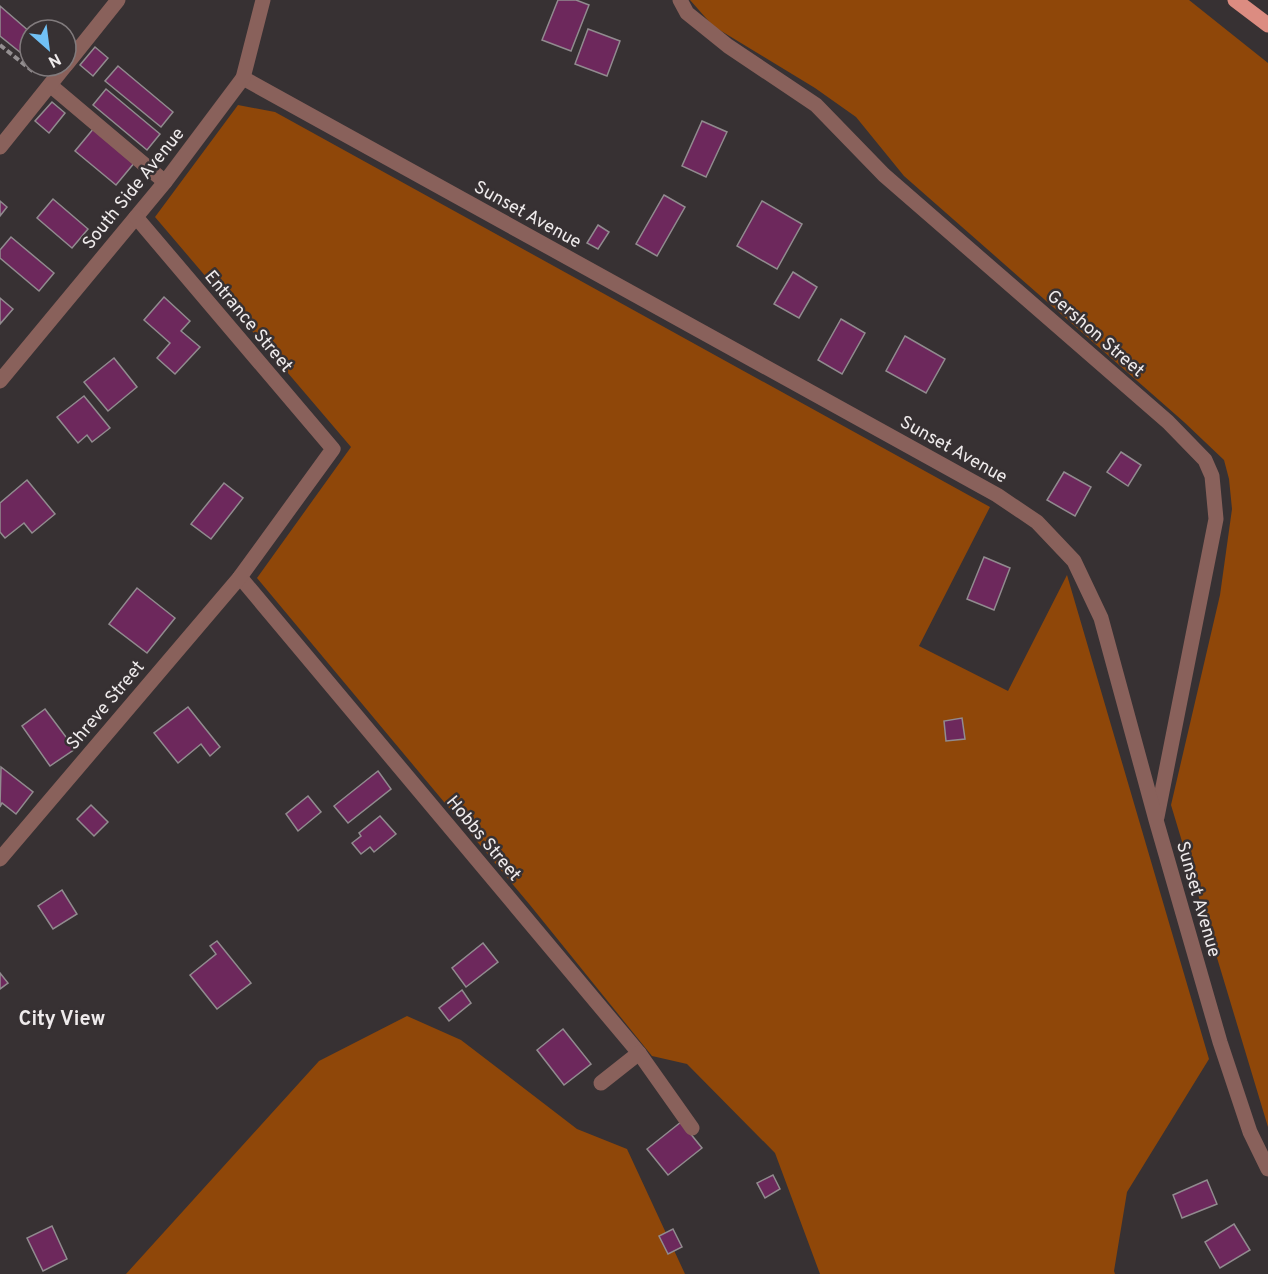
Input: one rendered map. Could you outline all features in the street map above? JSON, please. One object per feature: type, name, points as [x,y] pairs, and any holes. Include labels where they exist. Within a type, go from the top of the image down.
[{"type":"main road","points":[[1235,0],[1268,24]]},
{"type":"street","points":[[78,51],[118,0]]},
{"type":"street","name":"South Side Avenue","points":[[0,381],[165,182],[243,78],[263,0]]},
{"type":"street","name":"Gershon Street","points":[[680,0],[687,13],[728,46],[816,105],[884,175],[1168,422],[1205,459],[1212,476],[1216,519],[1156,820]]},
{"type":"street","points":[[0,147],[56,78]]},
{"type":"street","name":"Sunset Avenue","points":[[243,78],[997,495],[1037,522],[1074,561],[1101,618],[1220,1042],[1250,1132],[1268,1169]]},
{"type":"street","points":[[50,85],[165,182]]},
{"type":"street","name":"Entrance Street","points":[[136,217],[333,449]]},
{"type":"street","name":"Shreve Street","points":[[0,859],[240,577],[333,449]]},
{"type":"street","name":"Hobbs Street","points":[[240,577],[639,1053],[692,1128]]},
{"type":"street","points":[[601,1083],[639,1053]]},
{"type":"path","points":[[0,45],[50,85]]},
{"type":"shaded area","points":[[690,0],[1189,0],[1268,63],[1268,1127],[1171,805],[1220,595],[1232,509],[1229,479],[1224,460],[1184,422],[904,176],[856,117],[815,88],[713,26]]},
{"type":"shaded area","points":[[238,105],[275,112],[990,507],[919,646],[1008,691],[1067,575],[1209,1059],[1127,1192],[1115,1274],[820,1274],[775,1153],[687,1064],[652,1056],[530,905],[257,578],[351,447],[155,217]]},
{"type":"shaded area","points":[[407,1016],[461,1040],[577,1129],[627,1149],[685,1274],[126,1274],[319,1061]]},
{"type":"building","points":[[558,0],[576,0],[589,5],[571,51],[542,40]]},
{"type":"building","points":[[0,6],[18,22],[18,51],[0,36]]},
{"type":"building","points":[[588,29],[620,41],[607,76],[575,64]]},
{"type":"building","points":[[95,47],[108,58],[93,76],[80,65]]},
{"type":"building","points":[[118,66],[173,112],[161,127],[105,81]]},
{"type":"building","points":[[106,89],[160,134],[147,150],[93,105]]},
{"type":"building","points":[[52,102],[65,113],[49,133],[35,121]]},
{"type":"building","points":[[702,121],[727,132],[706,177],[682,166]]},
{"type":"building","points":[[94,128],[135,162],[116,185],[75,151]]},
{"type":"building","points":[[664,195],[685,207],[657,256],[636,244]]},
{"type":"building","points":[[53,199],[88,229],[72,248],[37,218]]},
{"type":"building","points":[[0,201],[7,207],[0,216]]},
{"type":"building","points":[[762,201],[802,224],[777,269],[737,246]]},
{"type":"building","points":[[598,225],[609,232],[598,249],[587,243]]},
{"type":"building","points":[[11,237],[54,273],[39,291],[0,258],[0,250]]},
{"type":"building","points":[[793,272],[817,287],[799,318],[774,304]]},
{"type":"building","points":[[164,297],[190,321],[181,331],[200,347],[175,374],[157,358],[170,343],[144,320]]},
{"type":"building","points":[[0,298],[13,309],[0,324]]},
{"type":"building","points":[[841,319],[865,333],[842,374],[818,360]]},
{"type":"building","points":[[905,336],[945,359],[926,393],[886,371]]},
{"type":"building","points":[[114,358],[137,387],[108,411],[84,382]]},
{"type":"building","points":[[84,396],[110,428],[92,442],[87,435],[78,443],[57,417]]},
{"type":"building","points":[[1121,452],[1141,465],[1128,486],[1107,472]]},
{"type":"building","points":[[1064,472],[1091,487],[1075,516],[1047,500]]},
{"type":"building","points":[[27,480],[55,514],[32,533],[24,523],[5,538],[0,532],[0,503]]},
{"type":"building","points":[[224,483],[243,498],[211,539],[191,524]]},
{"type":"building","points":[[984,557],[1010,568],[994,610],[967,599]]},
{"type":"building","points":[[137,588],[175,618],[147,653],[109,624]]},
{"type":"building","points":[[188,707],[220,747],[210,756],[201,744],[178,763],[154,733]]},
{"type":"building","points":[[45,709],[75,749],[50,766],[22,726]]},
{"type":"building","points":[[962,718],[965,739],[946,741],[944,721]]},
{"type":"building","points":[[1,767],[33,792],[16,814],[2,803],[0,807]]},
{"type":"building","points":[[378,771],[391,789],[348,823],[334,806]]},
{"type":"building","points":[[308,796],[321,812],[298,831],[286,814]]},
{"type":"building","points":[[91,805],[108,822],[94,836],[77,819]]},
{"type":"building","points":[[380,816],[396,834],[374,852],[370,847],[361,854],[352,843],[361,836],[359,833]]},
{"type":"building","points":[[62,890],[77,914],[53,929],[38,906]]},
{"type":"building","points":[[217,941],[251,983],[217,1009],[190,975],[216,954],[210,946]]},
{"type":"building","points":[[483,943],[498,962],[466,987],[452,968]]},
{"type":"building","points":[[0,973],[8,983],[0,989]]},
{"type":"building","points":[[462,990],[471,1003],[449,1021],[439,1008]]},
{"type":"building","points":[[563,1029],[591,1064],[564,1085],[537,1050]]},
{"type":"building","points":[[681,1122],[702,1148],[668,1175],[647,1149]]},
{"type":"building","points":[[773,1175],[780,1189],[765,1198],[757,1183]]},
{"type":"building","points":[[1207,1180],[1217,1204],[1182,1218],[1173,1195]]},
{"type":"building","points":[[1234,1224],[1250,1250],[1220,1268],[1205,1242]]},
{"type":"building","points":[[52,1226],[67,1259],[43,1271],[27,1238]]},
{"type":"building","points":[[673,1229],[682,1247],[668,1254],[659,1236]]},
{"type":"district","name":"City View","points":[[62,1018]]}]
